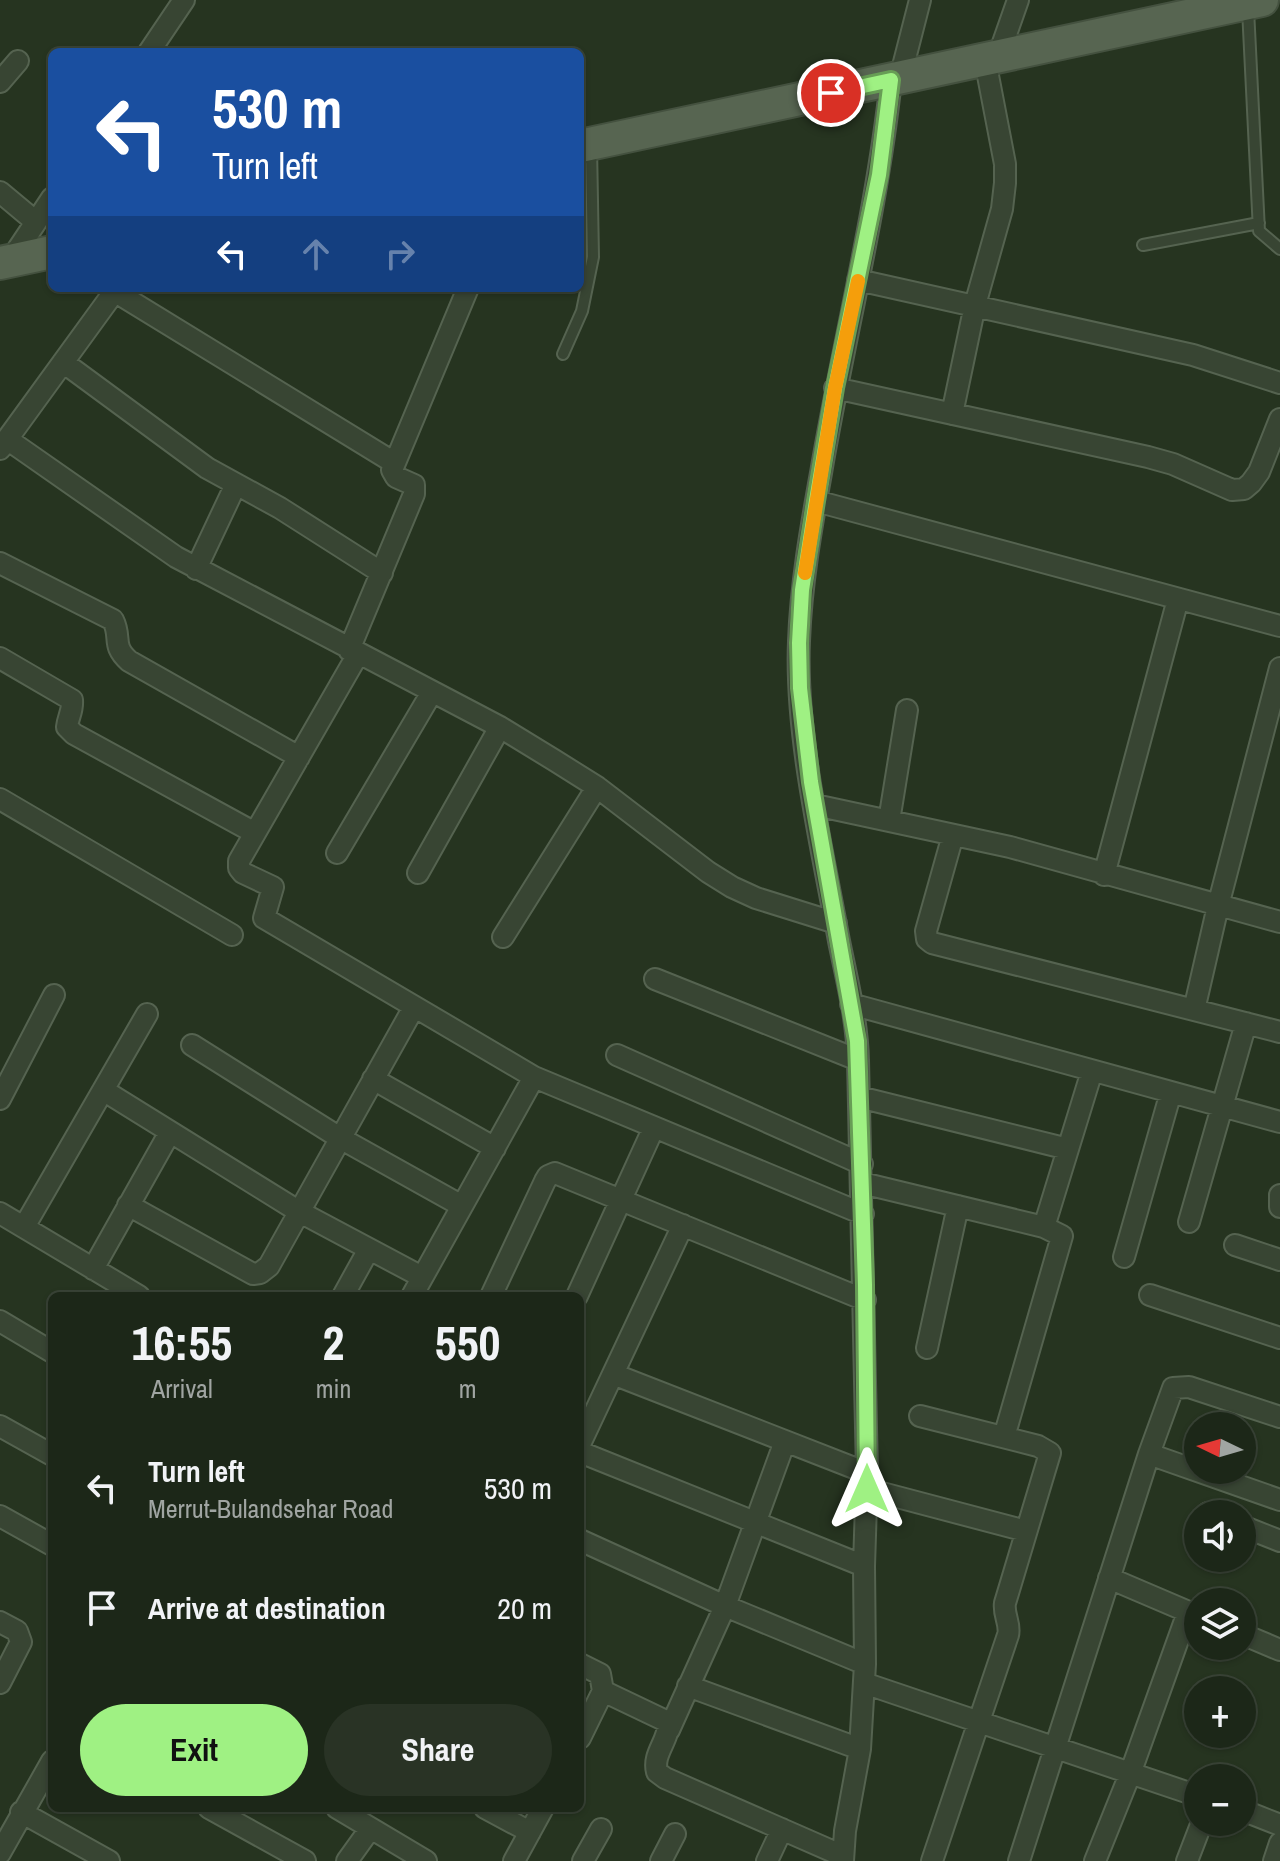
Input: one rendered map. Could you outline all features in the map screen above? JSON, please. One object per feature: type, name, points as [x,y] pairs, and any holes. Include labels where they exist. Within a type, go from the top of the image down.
[{"type":"main road","points":[[585,145],[1255,2]]},
{"type":"main road","points":[[5,262],[48,253]]},
{"type":"street","points":[[152,48],[184,0]]},
{"type":"street","points":[[785,1441],[725,1606],[654,1763],[657,1772],[843,1858],[860,1749],[865,1673],[865,1300],[858,1060],[851,1004],[815,805],[800,688],[799,643],[802,590],[835,388],[896,79],[920,0]]},
{"type":"street","points":[[952,414],[975,305],[1002,209],[1005,183],[991,58],[1018,0]]},
{"type":"street","points":[[0,82],[18,61]]},
{"type":"street","points":[[0,192],[36,222]]},
{"type":"street","points":[[5,262],[48,204]]},
{"type":"street","points":[[858,280],[1193,355],[1280,383]]},
{"type":"street","points":[[115,292],[3,444],[196,569],[500,727],[597,787],[732,887],[756,898],[836,923]]},
{"type":"street","points":[[119,292],[393,462]]},
{"type":"street","points":[[466,292],[409,431],[393,462],[392,470],[396,477],[414,485],[414,494],[353,652],[299,757],[243,853],[239,868],[243,873],[273,887],[264,918],[534,1077],[863,1214]]},
{"type":"street","points":[[63,362],[176,447],[382,573]]},
{"type":"street","points":[[835,388],[1148,457],[1173,464],[1232,490],[1244,489],[1259,472],[1280,419]]},
{"type":"street","points":[[196,569],[236,484]]},
{"type":"street","points":[[816,501],[1280,626]]},
{"type":"street","points":[[0,563],[113,620],[120,654],[129,661],[299,757]]},
{"type":"street","points":[[1104,875],[1178,599]]},
{"type":"street","points":[[0,658],[72,700],[73,710],[67,727],[74,734],[255,833]]},
{"type":"street","points":[[1194,1010],[1280,668]]},
{"type":"street","points":[[337,853],[432,692]]},
{"type":"street","points":[[889,821],[907,710]]},
{"type":"street","points":[[418,873],[500,727]]},
{"type":"street","points":[[503,937],[597,787]]},
{"type":"street","points":[[0,799],[232,935]]},
{"type":"street","points":[[815,805],[1035,854],[1280,922]]},
{"type":"street","points":[[953,835],[926,931],[927,939],[932,943],[1280,1032]]},
{"type":"street","points":[[655,979],[858,1060]]},
{"type":"street","points":[[0,1099],[54,995]]},
{"type":"street","points":[[851,1004],[1280,1122]]},
{"type":"street","points":[[128,1205],[253,1274],[260,1273],[269,1266],[414,1007]]},
{"type":"street","points":[[24,1227],[147,1014]]},
{"type":"street","points":[[1189,1222],[1246,1023]]},
{"type":"street","points":[[192,1045],[340,1138],[462,1206]]},
{"type":"street","points":[[617,1055],[862,1173],[958,1206],[1044,1227],[1062,1236],[1004,1437]]},
{"type":"street","points":[[1044,1227],[1092,1071]]},
{"type":"street","points":[[414,1292],[534,1077]]},
{"type":"street","points":[[373,1079],[495,1148]]},
{"type":"street","points":[[103,1090],[298,1211],[422,1277]]},
{"type":"street","points":[[1124,1257],[1171,1092]]},
{"type":"street","points":[[859,1097],[1068,1149]]},
{"type":"street","points":[[579,1292],[654,1127]]},
{"type":"street","points":[[93,1269],[170,1132]]},
{"type":"street","points":[[493,1292],[548,1176],[561,1174],[865,1300]]},
{"type":"street","points":[[1280,1195],[1280,1207]]},
{"type":"street","points":[[927,1348],[958,1206]]},
{"type":"street","points":[[0,1213],[132,1292]]},
{"type":"street","points":[[584,1436],[683,1225]]},
{"type":"street","points":[[1235,1245],[1280,1260]]},
{"type":"street","points":[[345,1292],[369,1249]]},
{"type":"street","points":[[1150,1295],[1280,1338]]},
{"type":"street","points":[[0,1321],[48,1350]]},
{"type":"street","points":[[613,1374],[785,1441],[867,1481],[1026,1531]]},
{"type":"street","points":[[1019,1861],[1173,1388],[1189,1387],[1280,1417]]},
{"type":"street","points":[[920,1416],[1004,1437],[1046,1449],[1050,1453],[1004,1609],[1008,1635],[932,1861]]},
{"type":"street","points":[[0,1426],[48,1453]]},
{"type":"street","points":[[584,1454],[864,1566]]},
{"type":"street","points":[[1149,1454],[1280,1500]]},
{"type":"street","points":[[0,1516],[48,1543]]},
{"type":"street","points":[[1256,1532],[1280,1541]]},
{"type":"street","points":[[584,1542],[865,1673],[977,1721],[1184,1791]]},
{"type":"street","points":[[1109,1578],[1184,1610]]},
{"type":"street","points":[[0,1622],[17,1631],[21,1642],[0,1683]]},
{"type":"street","points":[[1095,1861],[1184,1637]]},
{"type":"street","points":[[1256,1640],[1280,1650]]},
{"type":"street","points":[[584,1666],[600,1674],[603,1691],[584,1730]]},
{"type":"street","points":[[688,1686],[860,1749]]},
{"type":"street","points":[[603,1691],[662,1717],[668,1722],[669,1730]]},
{"type":"street","points":[[0,1853],[48,1768]]},
{"type":"street","points":[[21,1812],[109,1861]]},
{"type":"street","points":[[216,1812],[305,1861]]},
{"type":"street","points":[[343,1812],[426,1861]]},
{"type":"street","points":[[492,1812],[530,1832]]},
{"type":"street","points":[[514,1861],[541,1812]]},
{"type":"street","points":[[1256,1816],[1280,1825]]},
{"type":"street","points":[[347,1861],[370,1829]]},
{"type":"street","points":[[583,1861],[601,1829]]},
{"type":"street","points":[[767,1861],[782,1829]]},
{"type":"street","points":[[661,1861],[675,1834]]},
{"type":"street","points":[[1187,1861],[1197,1836]]},
{"type":"street","points":[[1274,1861],[1280,1843]]},
{"type":"lane","points":[[1255,2],[1259,223],[1262,236],[1280,249]]},
{"type":"lane","points":[[563,354],[582,311],[593,257],[585,145]]},
{"type":"lane","points":[[1143,245],[1259,223]]},
{"type":"slow traffic","points":[[805,573],[835,388],[858,281]]},
{"type":"route","points":[[831,93],[891,80],[879,175],[835,388],[816,501],[802,590],[799,643],[800,688],[811,782],[857,1041],[865,1285],[867,1489]]}]
